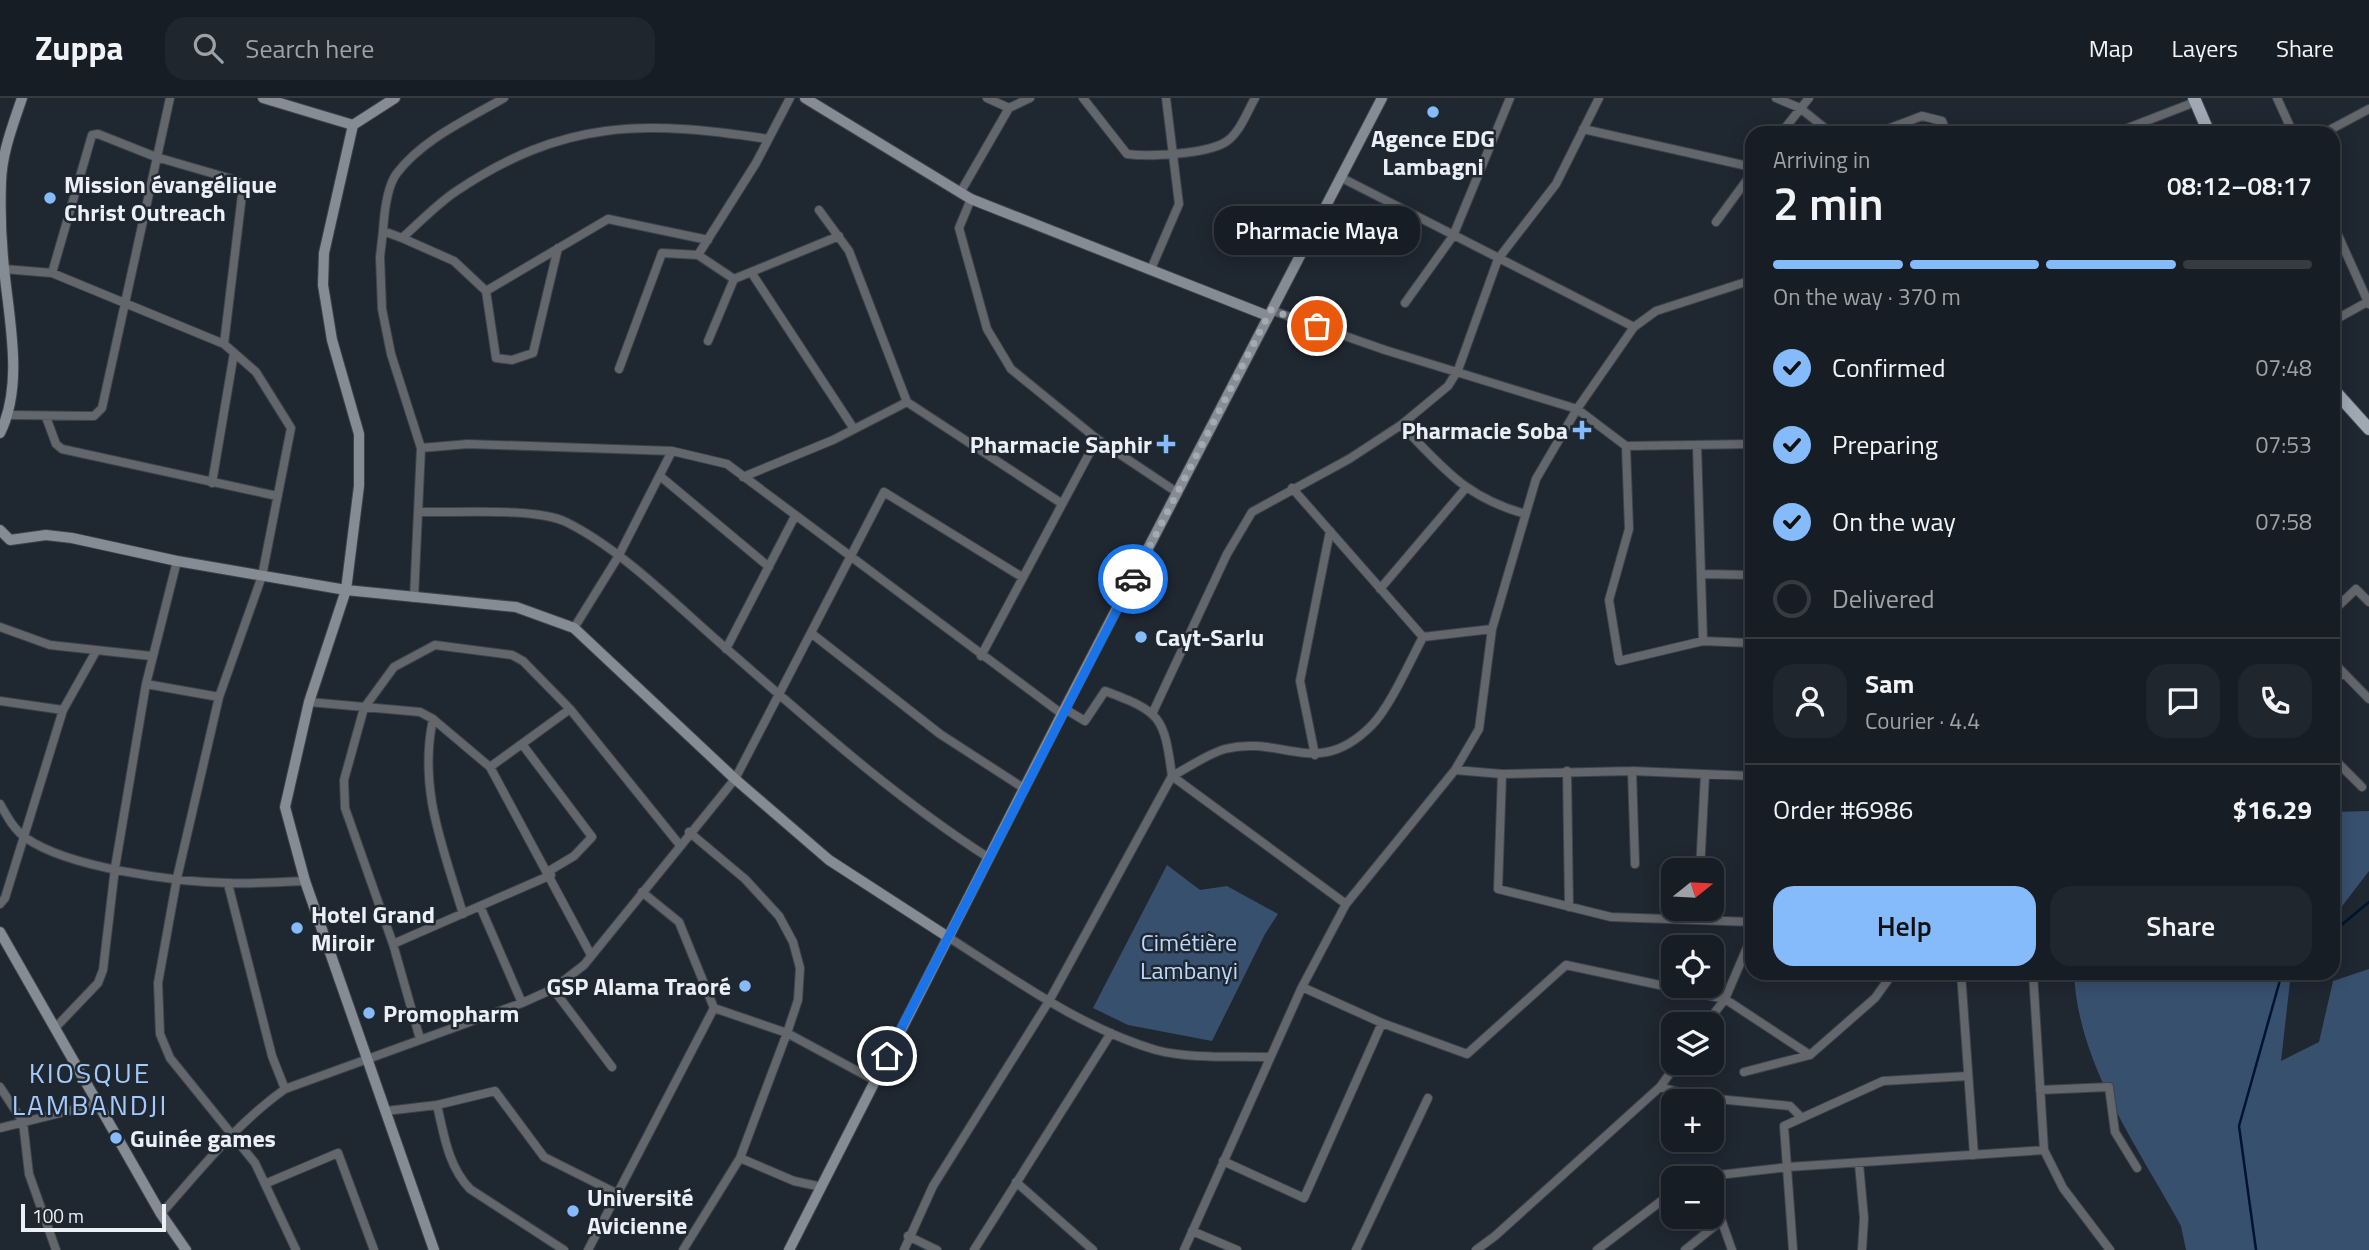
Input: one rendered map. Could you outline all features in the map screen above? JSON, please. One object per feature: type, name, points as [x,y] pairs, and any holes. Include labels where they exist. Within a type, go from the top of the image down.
[{"type":"main road","points":[[2195,100],[2206,126]]},
{"type":"main road","points":[[2340,403],[2369,429]]},
{"type":"street","points":[[0,433],[9,415],[9,300],[4,269],[2,173],[7,144],[22,98]]},
{"type":"street","points":[[9,415],[94,416],[102,408],[170,98]]},
{"type":"street","points":[[395,98],[354,125],[324,253],[323,285],[332,341],[359,434],[359,486],[346,590],[309,702],[285,807],[304,881],[434,1250]]},
{"type":"street","points":[[414,598],[421,448],[390,354],[382,309],[380,257],[384,217],[396,174],[439,136],[504,98]]},
{"type":"street","points":[[698,255],[790,98]]},
{"type":"street","points":[[805,98],[971,199],[1151,270],[1270,313],[1577,409],[1626,446],[1745,444]]},
{"type":"street","points":[[987,98],[1009,108]]},
{"type":"street","points":[[960,193],[1009,108],[1030,98]]},
{"type":"street","points":[[1083,98],[1127,154],[1173,155],[1224,143],[1238,128],[1255,98]]},
{"type":"street","points":[[1151,270],[1179,204],[1166,98]]},
{"type":"street","points":[[789,1250],[1063,711],[1382,98]]},
{"type":"street","points":[[1405,303],[1452,236],[1510,98]]},
{"type":"street","points":[[1153,712],[1227,554],[1252,512],[1349,459],[1401,425],[1448,386],[1458,370],[1498,259],[1556,184],[1599,98]]},
{"type":"street","points":[[1776,98],[1800,108],[1822,126]]},
{"type":"street","points":[[1786,126],[1809,98]]},
{"type":"street","points":[[2277,98],[2289,126]]},
{"type":"street","points":[[268,99],[354,125]]},
{"type":"street","points":[[2132,126],[2195,100]]},
{"type":"street","points":[[2337,126],[2369,109]]},
{"type":"street","points":[[1896,126],[1922,116],[1942,121],[1944,126]]},
{"type":"street","points":[[402,238],[454,192],[536,146],[585,132],[638,128],[715,131],[768,139]]},
{"type":"street","points":[[1583,129],[1745,165]]},
{"type":"street","points":[[52,273],[92,135],[98,134],[156,157],[240,184],[242,195],[224,344]]},
{"type":"street","points":[[1340,177],[1634,327]]},
{"type":"street","points":[[1716,222],[1745,183]]},
{"type":"street","points":[[971,199],[959,228],[987,329],[1011,369],[1097,439],[1178,493]]},
{"type":"street","points":[[819,210],[849,251],[907,402],[1061,503]]},
{"type":"street","points":[[486,291],[608,219],[708,240]]},
{"type":"street","points":[[383,231],[454,261],[486,291],[496,358],[512,360],[533,353],[558,248]]},
{"type":"street","points":[[708,341],[734,279],[839,236]]},
{"type":"street","points":[[2340,240],[2368,302],[2340,317]]},
{"type":"street","points":[[619,369],[662,253],[698,255],[734,279]]},
{"type":"street","points":[[4,269],[52,273],[126,301],[224,344],[256,372],[291,429],[262,576],[219,697],[177,878],[158,983],[160,1034],[170,1058],[233,1134],[267,1183],[296,1250]]},
{"type":"street","points":[[751,272],[854,429]]},
{"type":"street","points":[[1184,1250],[1269,1057],[1346,905],[1455,770],[1479,729],[1492,629],[1536,478],[1577,409],[1634,327],[1656,311],[1745,282]]},
{"type":"street","points":[[212,483],[234,353]]},
{"type":"street","points":[[743,477],[854,429],[907,402]]},
{"type":"street","points":[[46,417],[56,444],[62,449],[277,496]]},
{"type":"street","points":[[1401,425],[1465,489],[1497,506],[1525,514]]},
{"type":"street","points":[[981,656],[1097,439]]},
{"type":"street","points":[[421,448],[468,444],[672,451],[727,464],[795,516],[851,554],[981,656],[1063,711],[1085,721],[1105,691],[1153,712],[1168,742],[1172,776],[1346,905]]},
{"type":"street","points":[[1626,446],[1629,529],[1609,600],[1619,661],[1703,641],[1745,643]]},
{"type":"street","points":[[1697,446],[1703,641]]},
{"type":"street","points":[[574,628],[618,557],[672,451]]},
{"type":"street","points":[[660,476],[769,567]]},
{"type":"street","points":[[1292,488],[1423,637]]},
{"type":"street","points":[[1380,589],[1465,489]]},
{"type":"street","points":[[161,1214],[233,1134],[285,1089],[522,1003],[553,989],[591,955],[679,844],[735,779],[884,492],[1022,577]]},
{"type":"street","points":[[418,512],[541,515],[565,522],[618,557],[929,820],[989,858]]},
{"type":"street","points":[[726,649],[795,516]]},
{"type":"street","points":[[0,530],[10,540]]},
{"type":"street","points":[[1315,755],[1300,681],[1330,531]]},
{"type":"street","points":[[0,547],[10,540],[46,535],[72,538],[177,561],[346,590],[516,607],[574,628],[735,779],[829,860],[1049,1002],[1111,1033],[1159,1051],[1269,1057]]},
{"type":"street","points":[[55,1028],[98,983],[103,970],[115,869],[151,656],[177,561]]},
{"type":"street","points":[[1701,574],[1745,575]]},
{"type":"street","points":[[2340,604],[2356,589],[2369,602]]},
{"type":"street","points":[[0,627],[50,646],[95,653],[151,656]]},
{"type":"street","points":[[1423,637],[1492,629]]},
{"type":"street","points":[[811,633],[940,734],[1025,789]]},
{"type":"street","points":[[904,1250],[908,1236],[933,1186],[1049,1002],[1172,776],[1224,749],[1260,746],[1315,755],[1354,740],[1374,723],[1423,637]]},
{"type":"street","points":[[421,1039],[393,944],[345,808],[344,780],[363,708],[394,667],[435,645],[512,655],[523,661],[570,709],[679,844]]},
{"type":"street","points":[[0,904],[5,898],[26,838],[63,710],[95,653]]},
{"type":"street","points":[[2340,670],[2369,699]]},
{"type":"street","points":[[2340,676],[2343,673]]},
{"type":"street","points":[[146,684],[219,697]]},
{"type":"street","points":[[0,701],[63,710]]},
{"type":"street","points":[[309,702],[420,712],[433,719],[490,767],[550,873],[591,955]]},
{"type":"street","points":[[490,767],[570,709]]},
{"type":"street","points":[[433,719],[426,750],[429,798],[463,914]]},
{"type":"street","points":[[393,944],[550,873],[574,856],[592,838],[522,744]]},
{"type":"street","points":[[2340,765],[2362,787]]},
{"type":"street","points":[[1455,770],[1502,774],[1632,771],[1745,776]]},
{"type":"street","points":[[1567,771],[1569,907]]},
{"type":"street","points":[[1632,771],[1635,864]]},
{"type":"street","points":[[1502,774],[1498,889],[1611,917],[1661,919]]},
{"type":"street","points":[[1701,858],[1705,775]]},
{"type":"street","points":[[0,804],[12,824],[26,838],[74,859],[115,869],[229,884],[304,881]]},
{"type":"street","points":[[683,1250],[740,1158],[787,1033],[797,1000],[800,968],[793,942],[779,916],[745,879],[689,832]]},
{"type":"street","points":[[229,884],[272,1056],[285,1089]]},
{"type":"street","points":[[642,892],[679,922],[714,1008],[787,1033],[874,1080]]},
{"type":"street","points":[[480,906],[522,1003]]},
{"type":"street","points":[[1724,921],[1745,922]]},
{"type":"street","points":[[0,932],[161,1214],[186,1250]]},
{"type":"street","points":[[1715,1012],[1725,999],[1745,952]]},
{"type":"street","points":[[1302,988],[1382,1023],[1467,1054],[1566,965],[1725,999],[1810,1055]]},
{"type":"street","points":[[1744,1072],[1810,1055],[1875,998],[1888,980]]},
{"type":"street","points":[[1961,980],[1974,1155]]},
{"type":"street","points":[[2033,980],[2044,1150],[2063,1188],[2110,1250]]},
{"type":"street","points":[[553,989],[612,1067]]},
{"type":"street","points":[[588,1250],[714,1008]]},
{"type":"street","points":[[1223,1161],[1304,1198],[1382,1023]]},
{"type":"street","points":[[974,1250],[1111,1033]]},
{"type":"street","points":[[1476,1250],[1495,1236],[1660,1087],[1669,1075]]},
{"type":"street","points":[[1793,1250],[1784,1126],[1883,1081],[1968,1076]]},
{"type":"street","points":[[0,1087],[23,1122],[29,1174],[56,1250]]},
{"type":"street","points":[[1660,1087],[1697,1097],[1790,1106],[1802,1118]]},
{"type":"street","points":[[2040,1090],[2109,1087],[2115,1132],[2137,1168]]},
{"type":"street","points":[[386,1111],[437,1105],[495,1091],[544,1157],[618,1194]]},
{"type":"street","points":[[1356,1250],[1428,1098]]},
{"type":"street","points":[[0,1128],[100,1103]]},
{"type":"street","points":[[437,1105],[452,1164],[460,1178],[470,1189],[564,1250]]},
{"type":"street","points":[[1724,1175],[1788,1167],[2044,1150]]},
{"type":"street","points":[[267,1183],[338,1153],[374,1250]]},
{"type":"street","points":[[740,1158],[794,1181],[821,1187]]},
{"type":"street","points":[[1859,1164],[1864,1218],[1862,1250]]},
{"type":"street","points":[[1016,1182],[1093,1250]]},
{"type":"street","points":[[1597,1250],[1661,1201]]},
{"type":"street","points":[[1685,1250],[1711,1229]]},
{"type":"street","points":[[1724,1229],[1732,1250]]},
{"type":"street","points":[[1192,1231],[1237,1250]]},
{"type":"street","points":[[908,1236],[937,1250]]},
{"type":"green space","points":[[2369,811],[2369,871],[2340,909],[2340,812]]},
{"type":"green space","name":"Cimétière Lambanyi","points":[[1167,865],[1200,890],[1227,886],[1278,914],[1265,934],[1212,1041],[1128,1025],[1093,1008]]},
{"type":"green space","points":[[2369,969],[2369,1250],[2186,1250],[2181,1226],[2129,1135],[2098,1073],[2086,1040],[2075,980],[2290,980],[2281,1061],[2319,1042],[2333,981]]},
{"type":"waterway","points":[[2340,926],[2369,902]]},
{"type":"waterway","points":[[2256,1250],[2239,1126],[2280,980]]},
{"type":"way so far","points":[[1133,579],[1271,310],[1317,326]]},
{"type":"place","name":"Agence EDG Lambagni","points":[[1433,112]]},
{"type":"place","name":"Mission évangélique Christ Outreach","points":[[50,198]]},
{"type":"place","name":"Pharmacie Maya","points":[[1317,326]]},
{"type":"place","name":"Pharmacie Soba","points":[[1582,430]]},
{"type":"place","name":"Pharmacie Saphir","points":[[1166,444]]},
{"type":"place","name":"Cayt-Sarlu","points":[[1141,637]]},
{"type":"place","name":"Hotel Grand Miroir","points":[[297,928]]},
{"type":"place","name":"GSP Alama Traoré","points":[[745,986]]},
{"type":"place","name":"Promopharm","points":[[369,1013]]},
{"type":"place","name":"Guinée games","points":[[116,1138]]},
{"type":"place","name":"Université Avicienne","points":[[573,1211]]},
{"type":"district","name":"KIOSQUE LAMBANDJI","points":[[90,1088]]},
{"type":"route","points":[[887,1056],[1133,579]]}]
